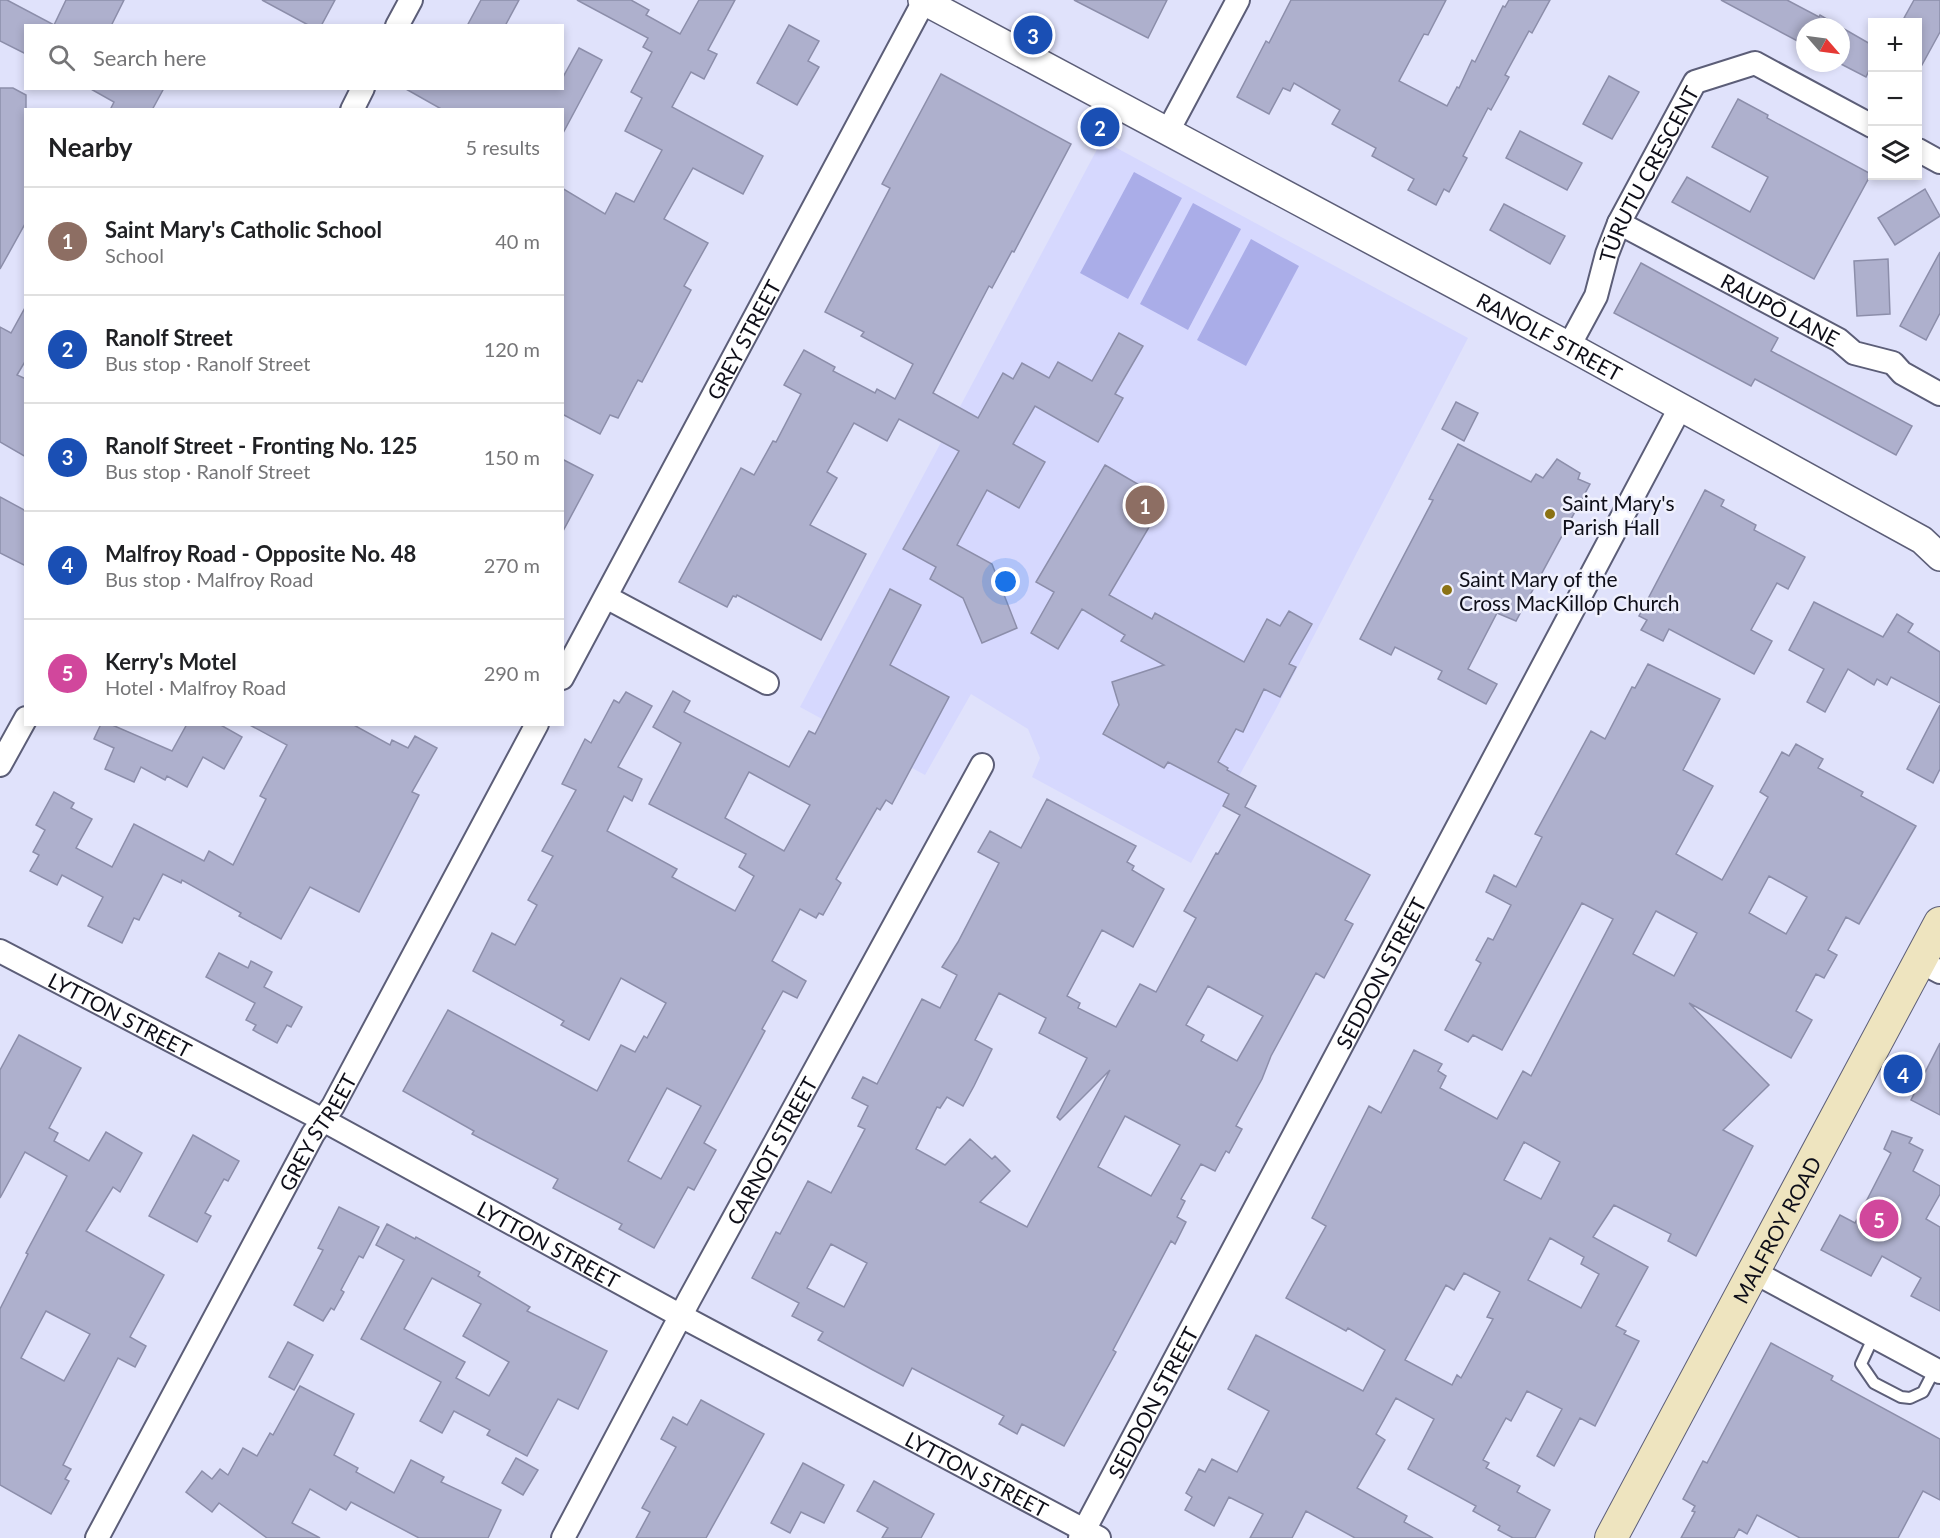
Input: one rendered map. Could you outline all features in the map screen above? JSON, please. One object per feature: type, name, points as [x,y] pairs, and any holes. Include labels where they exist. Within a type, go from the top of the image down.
[{"type":"main road","name":"MALFROY ROAD","points":[[1611,1538],[1754,1272],[1930,967],[1940,923]]},
{"type":"street","points":[[398,24],[411,0]]},
{"type":"street","name":"RANOLF STREET","points":[[923,0],[1681,406],[1934,548]]},
{"type":"street","name":"GREY STREET","points":[[564,674],[923,0]]},
{"type":"street","points":[[1168,131],[1238,0]]},
{"type":"street","name":"TŪRUTU CRESCENT","points":[[1569,346],[1596,296],[1607,254],[1619,223],[1695,82],[1755,63],[1868,124]]},
{"type":"street","points":[[353,108],[362,90]]},
{"type":"street","points":[[1922,153],[1940,162]]},
{"type":"street","name":"RAUPŌ LANE","points":[[1619,223],[1839,340],[1854,352],[1893,363],[1902,373],[1940,394]]},
{"type":"street","name":"SEDDON STREET","points":[[1088,1535],[1681,406]]},
{"type":"street","points":[[606,597],[767,683]]},
{"type":"street","points":[[0,765],[24,722]]},
{"type":"street","name":"GREY STREET","points":[[97,1538],[313,1134],[333,1106],[536,726]]},
{"type":"street","name":"CARNOT STREET","points":[[563,1538],[681,1316],[982,765]]},
{"type":"street","name":"LYTTON STREET","points":[[0,951],[323,1120],[1088,1535]]},
{"type":"street","points":[[1754,1272],[1938,1371]]},
{"type":"lane","points":[[1874,1336],[1861,1364],[1874,1383],[1901,1397],[1910,1398],[1923,1392],[1938,1371]]},
{"type":"shaded area","points":[[1102,140],[1468,338],[1276,709],[1191,863],[1032,777],[1040,758],[1028,729],[971,694],[925,775],[800,707]]},
{"type":"shaded area","points":[[1134,172],[1182,198],[1128,299],[1080,273]]},
{"type":"shaded area","points":[[1193,203],[1241,229],[1188,330],[1140,304]]},
{"type":"shaded area","points":[[1251,239],[1299,266],[1246,366],[1197,340]]},
{"type":"building","points":[[0,0],[7,0],[52,24],[24,24],[24,53],[0,41]]},
{"type":"building","points":[[66,0],[124,0],[112,24],[54,24]]},
{"type":"building","points":[[262,0],[335,0],[322,24],[306,24]]},
{"type":"building","points":[[481,0],[519,0],[506,24],[468,24]]},
{"type":"building","points":[[577,0],[631,0],[649,10],[646,15],[680,34],[699,0],[735,0],[708,50],[717,54],[704,79],[691,72],[672,107],[763,156],[743,194],[693,168],[664,219],[708,243],[684,286],[691,290],[642,382],[638,380],[618,418],[610,415],[600,434],[564,415],[564,189],[605,214],[616,193],[634,202],[662,150],[625,131],[642,98],[631,92],[652,52],[643,47],[648,38]]},
{"type":"building","points":[[1074,0],[1167,0],[1148,38]]},
{"type":"building","points":[[1291,0],[1446,0],[1428,35],[1424,34],[1399,81],[1447,106],[1457,87],[1459,88],[1472,60],[1475,62],[1503,6],[1505,7],[1509,0],[1550,0],[1532,33],[1529,31],[1505,75],[1509,77],[1491,110],[1488,108],[1463,156],[1467,158],[1449,192],[1444,189],[1436,205],[1408,190],[1414,179],[1372,156],[1376,148],[1332,124],[1340,110],[1294,83],[1290,91],[1283,88],[1269,114],[1237,97],[1266,41],[1269,43]]},
{"type":"building","points":[[1721,0],[1787,0],[1825,18],[1796,18],[1796,40]]},
{"type":"building","points":[[1914,0],[1940,0],[1940,32],[1922,65],[1922,18],[1904,18]]},
{"type":"building","points":[[789,25],[819,41],[808,61],[819,67],[797,105],[757,83]]},
{"type":"building","points":[[1850,32],[1868,43],[1866,77],[1850,69]]},
{"type":"building","points":[[579,48],[602,60],[564,131],[564,108],[439,108],[408,90],[564,90],[564,75]]},
{"type":"building","points":[[941,74],[1071,144],[1014,252],[1012,251],[992,288],[989,286],[933,393],[978,418],[1003,373],[1013,379],[1022,363],[1049,378],[1058,362],[1092,381],[1119,333],[1143,346],[1115,394],[1123,398],[1098,442],[1035,406],[1013,444],[1045,462],[1019,508],[987,490],[957,545],[992,564],[1017,628],[982,643],[963,598],[930,579],[936,567],[903,549],[959,451],[899,419],[887,441],[854,423],[827,472],[837,478],[810,525],[866,554],[821,640],[737,595],[733,596],[727,607],[679,582],[741,468],[754,475],[773,441],[776,442],[801,394],[784,385],[804,350],[835,367],[833,371],[875,393],[877,389],[895,399],[913,364],[861,336],[864,332],[825,312],[890,188],[882,184]]},
{"type":"building","points":[[1609,76],[1639,92],[1612,139],[1583,124]]},
{"type":"building","points":[[0,88],[13,88],[26,95],[26,108],[24,108],[24,226],[0,269]]},
{"type":"building","points":[[93,90],[163,90],[153,108],[111,108],[114,102]]},
{"type":"building","points":[[1738,99],[1768,115],[1767,118],[1868,172],[1868,180],[1814,279],[1672,202],[1687,177],[1750,212],[1768,177],[1712,147]]},
{"type":"building","points":[[1520,131],[1582,163],[1567,190],[1506,158]]},
{"type":"building","points":[[1925,189],[1940,216],[1895,245],[1878,218]]},
{"type":"building","points":[[1504,204],[1565,236],[1550,264],[1490,230]]},
{"type":"building","points":[[1940,252],[1940,313],[1926,340],[1900,326]]},
{"type":"building","points":[[1888,259],[1890,314],[1857,316],[1854,261]]},
{"type":"building","points":[[1641,263],[1778,338],[1771,351],[1912,426],[1896,455],[1755,379],[1751,386],[1614,313]]},
{"type":"building","points":[[24,310],[24,363],[17,375],[24,378],[24,456],[0,442],[0,327],[11,333]]},
{"type":"building","points":[[1456,402],[1478,413],[1464,441],[1442,429]]},
{"type":"building","points":[[1458,444],[1531,482],[1536,474],[1543,478],[1557,459],[1580,473],[1578,479],[1590,484],[1516,621],[1497,613],[1468,669],[1497,684],[1486,704],[1438,679],[1442,671],[1395,647],[1391,655],[1360,639],[1433,500],[1429,499]]},
{"type":"building","points":[[564,460],[593,475],[564,529]]},
{"type":"building","points":[[1105,465],[1165,500],[1109,595],[1152,619],[1155,613],[1244,662],[1267,619],[1280,626],[1289,611],[1312,624],[1289,664],[1296,667],[1280,697],[1264,689],[1243,732],[1236,729],[1218,762],[1228,768],[1227,770],[1256,786],[1245,807],[1370,875],[1345,920],[1353,924],[1324,978],[1316,973],[1271,1056],[1262,1079],[1236,1126],[1242,1129],[1229,1153],[1226,1151],[1215,1171],[1201,1164],[1181,1199],[1185,1201],[1177,1217],[1186,1222],[1175,1244],[1171,1241],[1113,1350],[1116,1352],[1064,1446],[1022,1424],[1017,1434],[999,1424],[1004,1416],[912,1368],[903,1386],[873,1370],[818,1340],[823,1332],[792,1316],[799,1303],[752,1278],[776,1232],[780,1234],[808,1181],[831,1193],[865,1129],[858,1126],[868,1106],[852,1098],[863,1077],[877,1084],[922,999],[940,1008],[957,975],[942,967],[958,942],[999,863],[978,852],[990,831],[1021,848],[1047,799],[1136,846],[1127,862],[1134,866],[1132,870],[1164,889],[1133,947],[1102,930],[1067,996],[1080,1003],[1078,1008],[1116,1027],[1140,984],[1156,992],[1196,918],[1184,911],[1240,815],[1223,806],[1229,794],[1168,762],[1164,768],[1103,734],[1119,705],[1112,682],[1164,665],[1121,641],[1125,635],[1082,609],[1058,649],[1031,633],[1054,592],[1036,582]],"holes":[[[1208,986],[1263,1016],[1237,1061],[1201,1041],[1204,1035],[1186,1025]],[[999,993],[1046,1018],[1039,1033],[1087,1058],[1057,1117],[1060,1120],[1110,1070],[1027,1227],[980,1202],[1010,1171],[995,1156],[992,1159],[970,1139],[945,1165],[916,1149],[937,1107],[940,1108],[947,1097],[963,1106],[974,1086],[992,1049],[975,1040]],[[1125,1116],[1180,1145],[1151,1196],[1098,1167]],[[831,1244],[867,1263],[844,1307],[807,1288]]]},
{"type":"building","points":[[1705,490],[1724,500],[1721,506],[1756,525],[1754,530],[1805,557],[1788,589],[1777,583],[1751,630],[1772,641],[1754,674],[1669,629],[1663,641],[1641,630],[1647,620],[1639,616]]},
{"type":"building","points":[[0,497],[24,510],[24,565],[0,553]]},
{"type":"building","points":[[890,589],[921,605],[890,665],[949,697],[892,804],[886,800],[880,810],[877,808],[836,879],[841,883],[823,915],[819,913],[816,918],[800,909],[772,961],[806,981],[797,998],[783,991],[762,1029],[765,1031],[704,1143],[716,1150],[694,1190],[688,1187],[654,1248],[619,1229],[622,1224],[553,1188],[558,1179],[472,1134],[474,1131],[403,1091],[448,1010],[597,1091],[621,1045],[635,1052],[644,1036],[647,1038],[666,1003],[621,978],[589,1040],[561,1025],[564,1021],[473,971],[492,933],[515,945],[537,905],[528,900],[553,856],[542,851],[576,790],[562,784],[585,739],[591,743],[614,700],[619,703],[626,692],[652,706],[618,767],[642,779],[632,801],[624,796],[607,831],[677,869],[672,877],[735,911],[754,876],[739,867],[746,854],[649,804],[681,743],[653,727],[673,691],[690,701],[684,712],[789,767],[809,731],[815,734]],"holes":[[[749,772],[810,805],[784,851],[725,818]],[[667,1088],[701,1106],[661,1179],[628,1161]]]},
{"type":"building","points":[[1814,602],[1883,637],[1897,614],[1913,624],[1908,632],[1940,652],[1940,703],[1891,677],[1887,685],[1877,679],[1874,685],[1848,669],[1825,712],[1807,702],[1824,669],[1789,650]]},
{"type":"building","points":[[1648,664],[1720,699],[1683,770],[1713,786],[1676,854],[1722,880],[1768,797],[1760,792],[1782,752],[1789,756],[1796,744],[1823,759],[1818,768],[1863,792],[1861,796],[1916,826],[1859,924],[1846,917],[1828,950],[1837,955],[1824,978],[1816,974],[1796,1011],[1812,1020],[1791,1058],[1689,1003],[1769,1085],[1723,1130],[1753,1146],[1696,1256],[1668,1241],[1671,1234],[1614,1205],[1593,1237],[1648,1267],[1616,1326],[1626,1331],[1624,1334],[1639,1341],[1595,1426],[1580,1418],[1554,1466],[1537,1456],[1562,1409],[1527,1391],[1511,1421],[1506,1418],[1483,1460],[1489,1463],[1486,1468],[1520,1486],[1517,1492],[1550,1510],[1535,1538],[1513,1538],[1498,1530],[1500,1526],[1473,1511],[1476,1506],[1408,1469],[1434,1419],[1396,1398],[1376,1434],[1385,1440],[1357,1488],[1407,1516],[1404,1522],[1433,1538],[1355,1538],[1306,1511],[1292,1538],[1250,1538],[1263,1514],[1229,1497],[1214,1526],[1185,1510],[1192,1497],[1186,1493],[1199,1469],[1205,1472],[1212,1459],[1237,1472],[1269,1411],[1228,1389],[1256,1335],[1363,1391],[1385,1350],[1348,1328],[1346,1331],[1286,1298],[1326,1226],[1312,1218],[1369,1106],[1381,1113],[1414,1050],[1442,1064],[1438,1071],[1446,1076],[1440,1088],[1497,1119],[1523,1071],[1531,1076],[1613,919],[1582,903],[1502,1050],[1473,1035],[1468,1042],[1445,1030],[1481,963],[1476,960],[1488,938],[1493,940],[1511,905],[1486,892],[1494,875],[1516,887],[1542,837],[1535,834],[1591,731],[1605,739],[1632,687],[1635,688]],"holes":[[[1769,876],[1807,897],[1786,934],[1749,913]],[[1656,911],[1697,933],[1674,976],[1633,954]],[[1524,1142],[1560,1162],[1541,1199],[1504,1180]],[[1550,1238],[1584,1257],[1581,1264],[1599,1274],[1581,1308],[1528,1280]],[[1464,1273],[1500,1292],[1487,1317],[1493,1319],[1461,1378],[1457,1375],[1452,1385],[1405,1360],[1446,1285],[1454,1290]]]},
{"type":"building","points":[[1940,705],[1940,769],[1933,783],[1907,769]]},
{"type":"building","points":[[100,726],[115,726],[172,751],[186,726],[223,726],[242,737],[224,769],[203,757],[187,787],[167,776],[165,780],[141,767],[134,782],[105,769],[114,748],[94,739]]},
{"type":"building","points":[[252,726],[356,726],[390,745],[392,740],[408,748],[415,736],[437,748],[412,792],[419,795],[359,912],[310,887],[281,939],[239,916],[241,913],[182,880],[181,883],[163,874],[139,920],[134,918],[122,943],[88,926],[103,897],[62,875],[57,885],[30,871],[39,855],[33,852],[45,830],[36,825],[54,792],[74,803],[71,808],[92,819],[76,848],[112,867],[134,824],[204,861],[209,851],[233,865],[266,799],[260,796],[287,745]]},
{"type":"building","points":[[219,953],[248,968],[251,961],[272,972],[264,987],[302,1007],[291,1027],[287,1025],[277,1043],[253,1030],[256,1025],[246,1020],[255,1003],[206,977]]},
{"type":"building","points":[[19,1035],[81,1068],[49,1128],[58,1133],[54,1141],[89,1161],[106,1132],[142,1153],[120,1192],[113,1187],[86,1231],[164,1275],[130,1337],[146,1346],[135,1367],[118,1358],[63,1465],[71,1469],[65,1479],[69,1481],[51,1514],[0,1485],[0,1309],[28,1254],[26,1253],[67,1176],[25,1152],[0,1198],[0,1070]],"holes":[[[46,1311],[90,1334],[64,1381],[21,1358]]]},
{"type":"building","points":[[1940,1043],[1940,1115],[1911,1100]]},
{"type":"building","points":[[1892,1131],[1912,1138],[1909,1143],[1923,1150],[1913,1171],[1940,1186],[1940,1194],[1926,1219],[1940,1227],[1940,1311],[1911,1296],[1921,1278],[1882,1256],[1871,1276],[1821,1250],[1840,1215],[1855,1223],[1891,1153],[1884,1149]]},
{"type":"building","points":[[193,1135],[239,1161],[228,1181],[224,1179],[205,1213],[211,1216],[197,1242],[149,1216]]},
{"type":"building","points":[[339,1207],[379,1227],[363,1258],[359,1256],[341,1290],[344,1292],[334,1310],[331,1308],[323,1321],[294,1305],[323,1250],[318,1248]]},
{"type":"building","points":[[387,1224],[415,1239],[416,1237],[480,1272],[478,1276],[530,1307],[527,1311],[607,1351],[578,1409],[558,1399],[527,1456],[487,1435],[490,1430],[454,1411],[442,1433],[420,1421],[441,1382],[361,1339],[404,1260],[376,1245]],"holes":[[[432,1278],[481,1304],[463,1336],[509,1362],[489,1396],[456,1378],[465,1362],[404,1329]]]},
{"type":"building","points":[[288,1342],[313,1355],[294,1390],[269,1377]]},
{"type":"building","points":[[1771,1343],[1833,1376],[1831,1380],[1940,1439],[1940,1500],[1923,1491],[1898,1538],[1800,1538],[1757,1515],[1747,1534],[1739,1529],[1734,1538],[1681,1538],[1695,1512],[1692,1511],[1695,1506],[1683,1499],[1703,1461],[1707,1463]]},
{"type":"building","points":[[300,1386],[354,1414],[334,1455],[358,1468],[356,1472],[394,1493],[411,1460],[444,1477],[441,1482],[501,1510],[488,1538],[419,1538],[351,1502],[346,1510],[310,1489],[292,1523],[320,1538],[267,1538],[219,1503],[212,1512],[186,1492],[202,1471],[212,1479],[220,1469],[228,1475],[243,1448],[257,1456],[270,1433],[273,1435]]},
{"type":"building","points":[[701,1400],[764,1434],[706,1538],[636,1538],[650,1512],[642,1508],[676,1447],[661,1439],[673,1417],[687,1425]]},
{"type":"building","points":[[516,1458],[538,1470],[523,1495],[502,1483]]},
{"type":"building","points":[[803,1463],[844,1485],[824,1523],[801,1512],[790,1533],[771,1523]]},
{"type":"building","points":[[874,1481],[934,1514],[921,1538],[882,1538],[888,1528],[857,1511]]},
{"type":"place","name":"Ranolf Street - Fronting No. 125","points":[[1033,35]]},
{"type":"place","name":"Ranolf Street","points":[[1100,127]]},
{"type":"place","name":"Saint Mary's Catholic School","points":[[1145,505]]},
{"type":"place","name":"Saint Mary's Parish Hall","points":[[1550,514]]},
{"type":"place","name":"Saint Mary of the Cross MacKillop Church","points":[[1447,590]]},
{"type":"place","name":"Malfroy Road - Opposite No. 48","points":[[1903,1074]]},
{"type":"place","name":"Kerry's Motel","points":[[1879,1219]]}]
